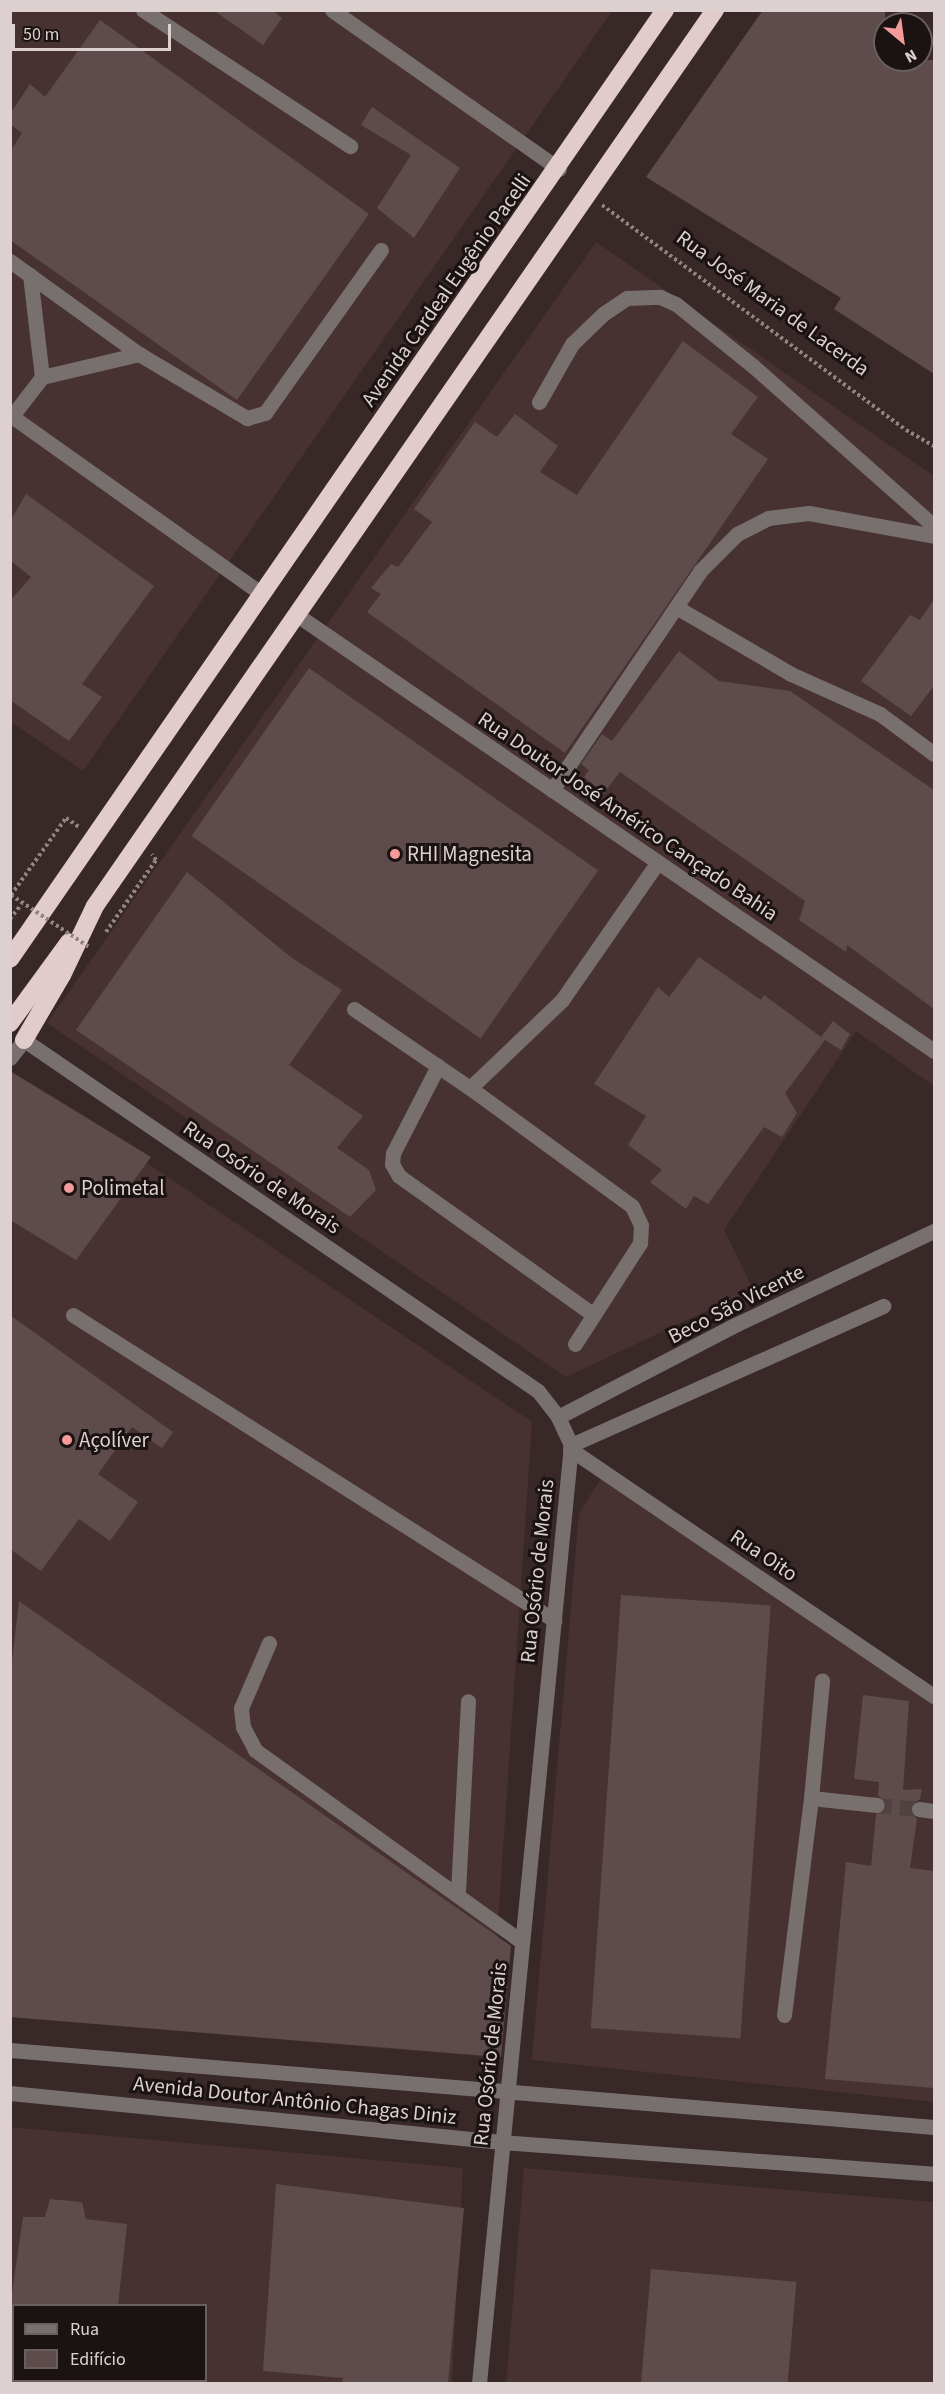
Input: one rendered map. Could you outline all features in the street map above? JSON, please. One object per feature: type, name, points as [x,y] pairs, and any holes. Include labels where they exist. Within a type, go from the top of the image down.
[{"type":"highway","name":"Avenida Cardeal Eugênio Pacelli","points":[[12,956],[559,169],[665,10]]},
{"type":"highway","points":[[10,1023],[95,906],[715,10]]},
{"type":"highway","points":[[24,1040],[62,975],[95,906]]},
{"type":"street","points":[[143,10],[350,146]]},
{"type":"street","points":[[332,10],[559,169]]},
{"type":"street","points":[[10,261],[140,354],[247,418],[265,413],[381,250]]},
{"type":"street","points":[[30,275],[42,377]]},
{"type":"street","points":[[539,402],[572,344],[603,314],[627,298],[660,297],[676,304],[753,366],[934,526]]},
{"type":"street","points":[[140,354],[42,377],[11,416],[262,594]]},
{"type":"street","points":[[552,790],[700,571],[737,534],[768,518],[809,513],[934,536]]},
{"type":"street","points":[[676,607],[791,674],[880,714],[934,754]]},
{"type":"street","name":"Rua Doutor José Américo Cançado Bahia","points":[[297,615],[934,1051]]},
{"type":"street","points":[[470,1088],[562,1000],[658,862]]},
{"type":"street","points":[[354,1009],[470,1088],[632,1206],[641,1225],[640,1243],[574,1344]]},
{"type":"street","points":[[10,1058],[24,1040]]},
{"type":"street","name":"Rua Osório de Morais","points":[[24,1040],[538,1391],[558,1417],[570,1447],[479,2384]]},
{"type":"street","points":[[438,1066],[393,1153],[392,1164],[399,1176],[594,1315]]},
{"type":"street","name":"Beco São Vicente","points":[[558,1417],[757,1315],[934,1231]]},
{"type":"street","points":[[570,1447],[883,1306]]},
{"type":"street","points":[[73,1316],[554,1620]]},
{"type":"street","name":"Rua Oito","points":[[570,1447],[934,1696]]},
{"type":"street","points":[[268,1643],[242,1708],[243,1727],[255,1750],[458,1892],[522,1941]]},
{"type":"street","points":[[784,2015],[822,1682]]},
{"type":"street","points":[[458,1892],[468,1701]]},
{"type":"street","points":[[810,1798],[877,1805]]},
{"type":"street","points":[[919,1809],[934,1811]]},
{"type":"street","name":"Avenida Doutor Antônio Chagas Diniz","points":[[10,2050],[934,2127]]},
{"type":"street","name":"Avenida Doutor Antônio Chagas Diniz","points":[[10,2093],[502,2142],[934,2174]]},
{"type":"path","name":"Rua José Maria de Lacerda","points":[[587,194],[906,430],[934,446]]},
{"type":"path","points":[[66,818],[11,895],[89,947]]},
{"type":"shaded area","points":[[10,11],[612,11],[83,771],[11,722]]},
{"type":"shaded area","points":[[596,242],[934,476],[934,1086],[856,1031],[724,1230],[753,1289],[566,1377],[47,1023]]},
{"type":"shaded area","points":[[13,1073],[532,1422],[489,2057],[11,2017]]},
{"type":"shaded area","points":[[606,1470],[934,1703],[934,2102],[532,2060],[579,1514]]},
{"type":"shaded area","points":[[10,2127],[463,2168],[452,2383],[11,2383]]},
{"type":"shaded area","points":[[524,2168],[934,2202],[934,2383],[506,2384]]},
{"type":"building","points":[[213,10],[272,10],[282,18],[263,45]]},
{"type":"building","points":[[763,10],[885,10],[885,12],[873,12],[873,72],[933,72],[934,60],[934,374],[834,309],[841,298],[646,177]]},
{"type":"building","points":[[100,20],[369,214],[237,400],[10,240],[10,152],[22,133],[10,124],[10,114],[30,84],[45,97]]},
{"type":"building","points":[[372,107],[460,168],[414,238],[377,208],[411,155],[361,125]]},
{"type":"building","points":[[683,341],[758,397],[731,434],[768,459],[565,753],[367,612],[381,594],[371,588],[391,564],[398,567],[432,522],[414,509],[475,422],[497,437],[515,414],[558,446],[540,472],[577,495]]},
{"type":"building","points":[[26,494],[154,586],[82,684],[102,697],[69,741],[10,700],[10,601],[31,577],[10,560],[10,521]]},
{"type":"building","points":[[934,599],[934,686],[911,716],[861,681],[910,615],[920,620]]},
{"type":"building","points":[[679,651],[719,681],[790,691],[934,790],[934,1009],[847,945],[846,952],[799,920],[805,901],[620,772],[604,793],[584,777],[589,770],[581,764],[602,734],[612,741]]},
{"type":"building","name":"RHI Magnesita","points":[[309,668],[598,870],[481,1038],[191,836]]},
{"type":"building","points":[[187,872],[292,958],[342,990],[289,1065],[363,1116],[337,1148],[369,1170],[376,1190],[350,1217],[76,1030]]},
{"type":"building","points":[[699,957],[761,1000],[764,995],[821,1037],[833,1021],[850,1034],[841,1050],[825,1040],[785,1093],[797,1113],[782,1137],[764,1127],[708,1204],[694,1196],[686,1209],[650,1182],[662,1170],[628,1145],[646,1116],[594,1084],[658,987],[669,997]]},
{"type":"building","name":"Polimetal","points":[[10,1071],[151,1157],[76,1260],[10,1220]]},
{"type":"building","name":"Açolíver","points":[[10,1315],[173,1432],[162,1448],[132,1427],[98,1474],[138,1502],[110,1541],[79,1519],[41,1571],[10,1549]]},
{"type":"building","points":[[621,1595],[771,1605],[740,2038],[591,2028]]},
{"type":"building","points":[[19,1601],[511,1946],[501,2057],[10,2017],[10,1678]]},
{"type":"building","points":[[863,1695],[909,1701],[903,1790],[922,1789],[920,1799],[909,1807],[917,1819],[910,1868],[934,1871],[934,2088],[825,2079],[846,1862],[871,1866],[876,1815],[887,1805],[878,1795],[879,1782],[854,1779]]},
{"type":"building","points":[[276,2184],[464,2208],[448,2384],[342,2384],[343,2378],[263,2371]]},
{"type":"building","points":[[50,2199],[82,2202],[86,2219],[127,2224],[118,2304],[12,2304],[10,2306],[23,2217],[45,2217]]},
{"type":"building","points":[[651,2269],[796,2282],[787,2384],[641,2384]]},
{"type":"tunnel","points":[[877,1805],[919,1809]]},
{"type":"place","name":"RHI Magnesita","points":[[395,854]]},
{"type":"place","name":"Polimetal","points":[[69,1188]]},
{"type":"place","name":"Açolíver","points":[[67,1440]]}]
